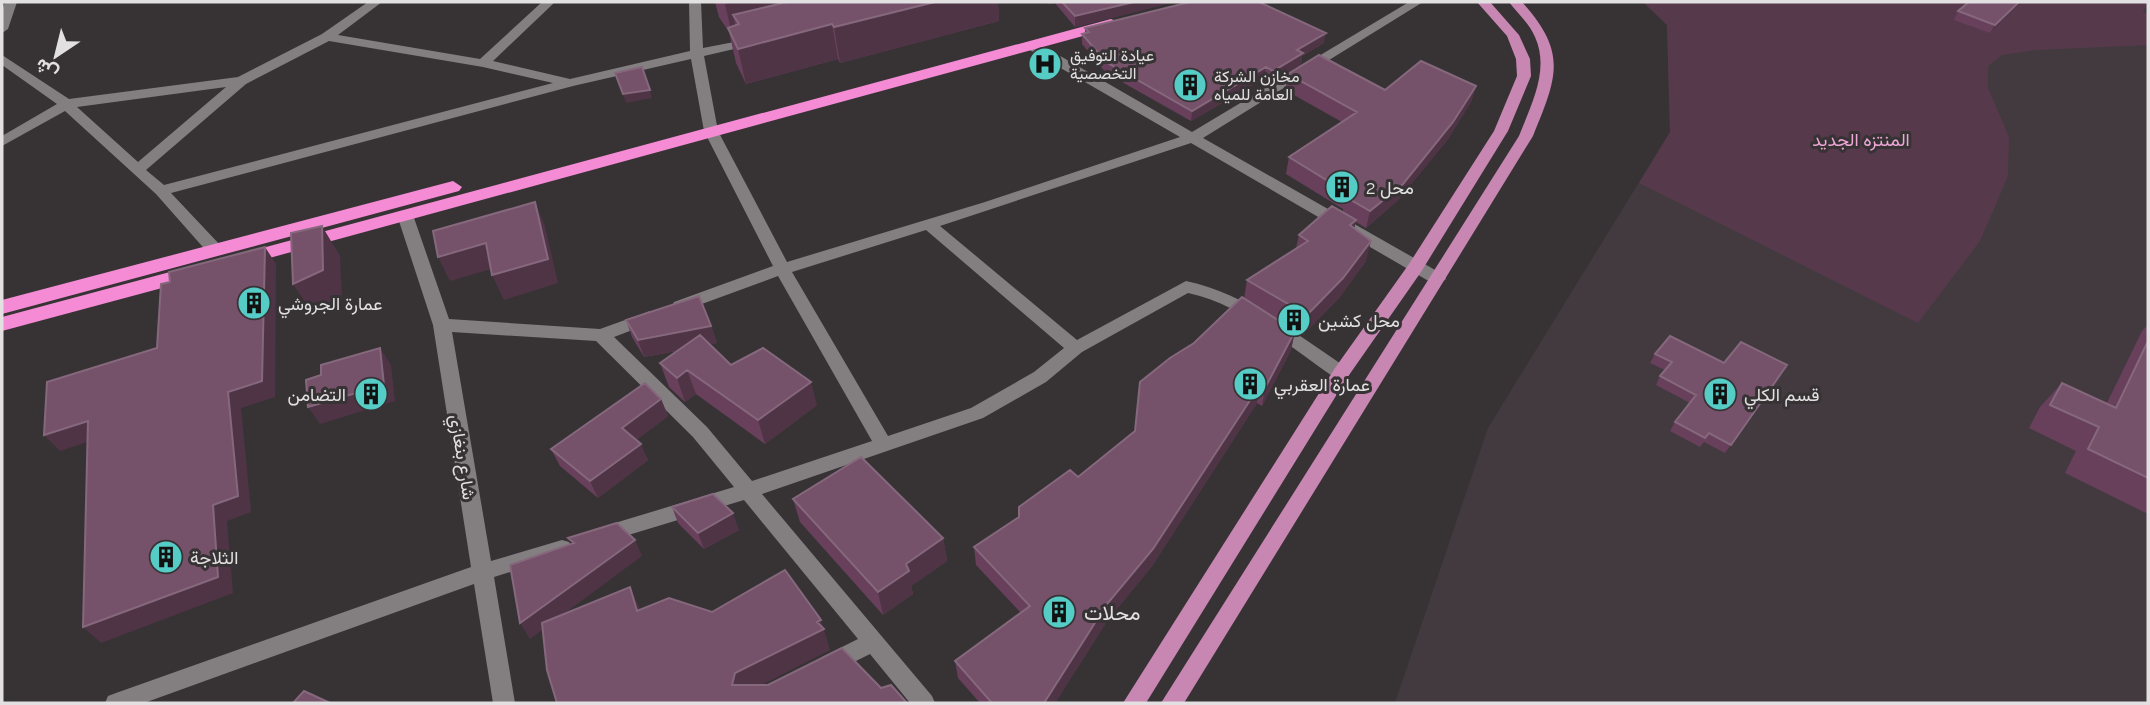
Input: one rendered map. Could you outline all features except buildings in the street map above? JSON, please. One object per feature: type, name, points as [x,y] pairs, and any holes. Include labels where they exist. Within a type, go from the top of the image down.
[{"type":"highway","points":[[2,307],[215,250],[709,126],[1031,45],[1122,15],[709,126],[405,215],[2,324]]},
{"type":"main road","points":[[1133,703],[1341,373],[1415,268],[1501,131],[1524,76],[1523,59],[1513,35],[1496,13],[1483,2]]},
{"type":"main road","points":[[1171,703],[1527,136],[1545,87],[1550,64],[1536,22],[1515,2]]},
{"type":"main road","points":[[1473,175],[1495,185]]},
{"type":"street","points":[[2,29],[11,2]]},
{"type":"street","points":[[137,170],[241,81],[327,37],[376,2]]},
{"type":"street","points":[[483,63],[549,2]]},
{"type":"street","points":[[695,2],[697,55],[709,126],[782,269],[884,446]]},
{"type":"street","points":[[442,326],[601,335],[782,269],[1192,138],[1417,2]]},
{"type":"street","points":[[161,191],[570,83],[775,35]]},
{"type":"street","points":[[327,37],[483,63],[570,83]]},
{"type":"street","points":[[1031,45],[1437,279]]},
{"type":"street","points":[[2,59],[66,104],[161,191],[215,250]]},
{"type":"street","points":[[2,142],[66,104],[241,81]]},
{"type":"street","points":[[2,126],[28,127]]},
{"type":"street","name":"شارع بنغازي","points":[[405,215],[442,326],[504,703]]},
{"type":"street","points":[[927,223],[1076,348]]},
{"type":"street","points":[[116,703],[482,572],[750,490],[977,413],[1040,377],[1076,348],[1186,287],[1199,288],[1224,298],[1341,373]]},
{"type":"street","points":[[601,335],[700,432],[925,703]]},
{"type":"street","points":[[813,673],[873,642]]},
{"type":"shaded area","points":[[1643,2],[2148,2],[2148,703],[1395,703],[1488,428],[1670,132],[1667,25]]},
{"type":"green space","name":"المنتزه الجديد","points":[[1643,2],[2148,2],[2143,12],[2148,14],[2148,45],[2035,50],[2002,55],[1988,66],[1988,88],[2009,137],[2008,176],[1980,241],[1918,323],[1639,183],[1670,132],[1667,25]]},
{"type":"place","name":"عيادة التوفيق التخصصية","points":[[1045,64]]},
{"type":"place","name":"مخازن الشركة العامة للمياه","points":[[1190,85]]},
{"type":"place","name":"محل 2","points":[[1342,187]]},
{"type":"place","name":"عمارة الجروشي","points":[[254,303]]},
{"type":"place","name":"محل كشين","points":[[1294,320]]},
{"type":"place","name":"عمارة العقربي","points":[[1250,384]]},
{"type":"place","name":"التضامن","points":[[371,394]]},
{"type":"place","name":"قسم الكلي","points":[[1720,394]]},
{"type":"place","name":"الثلاجة","points":[[166,557]]},
{"type":"place","name":"محلات","points":[[1059,612]]}]
